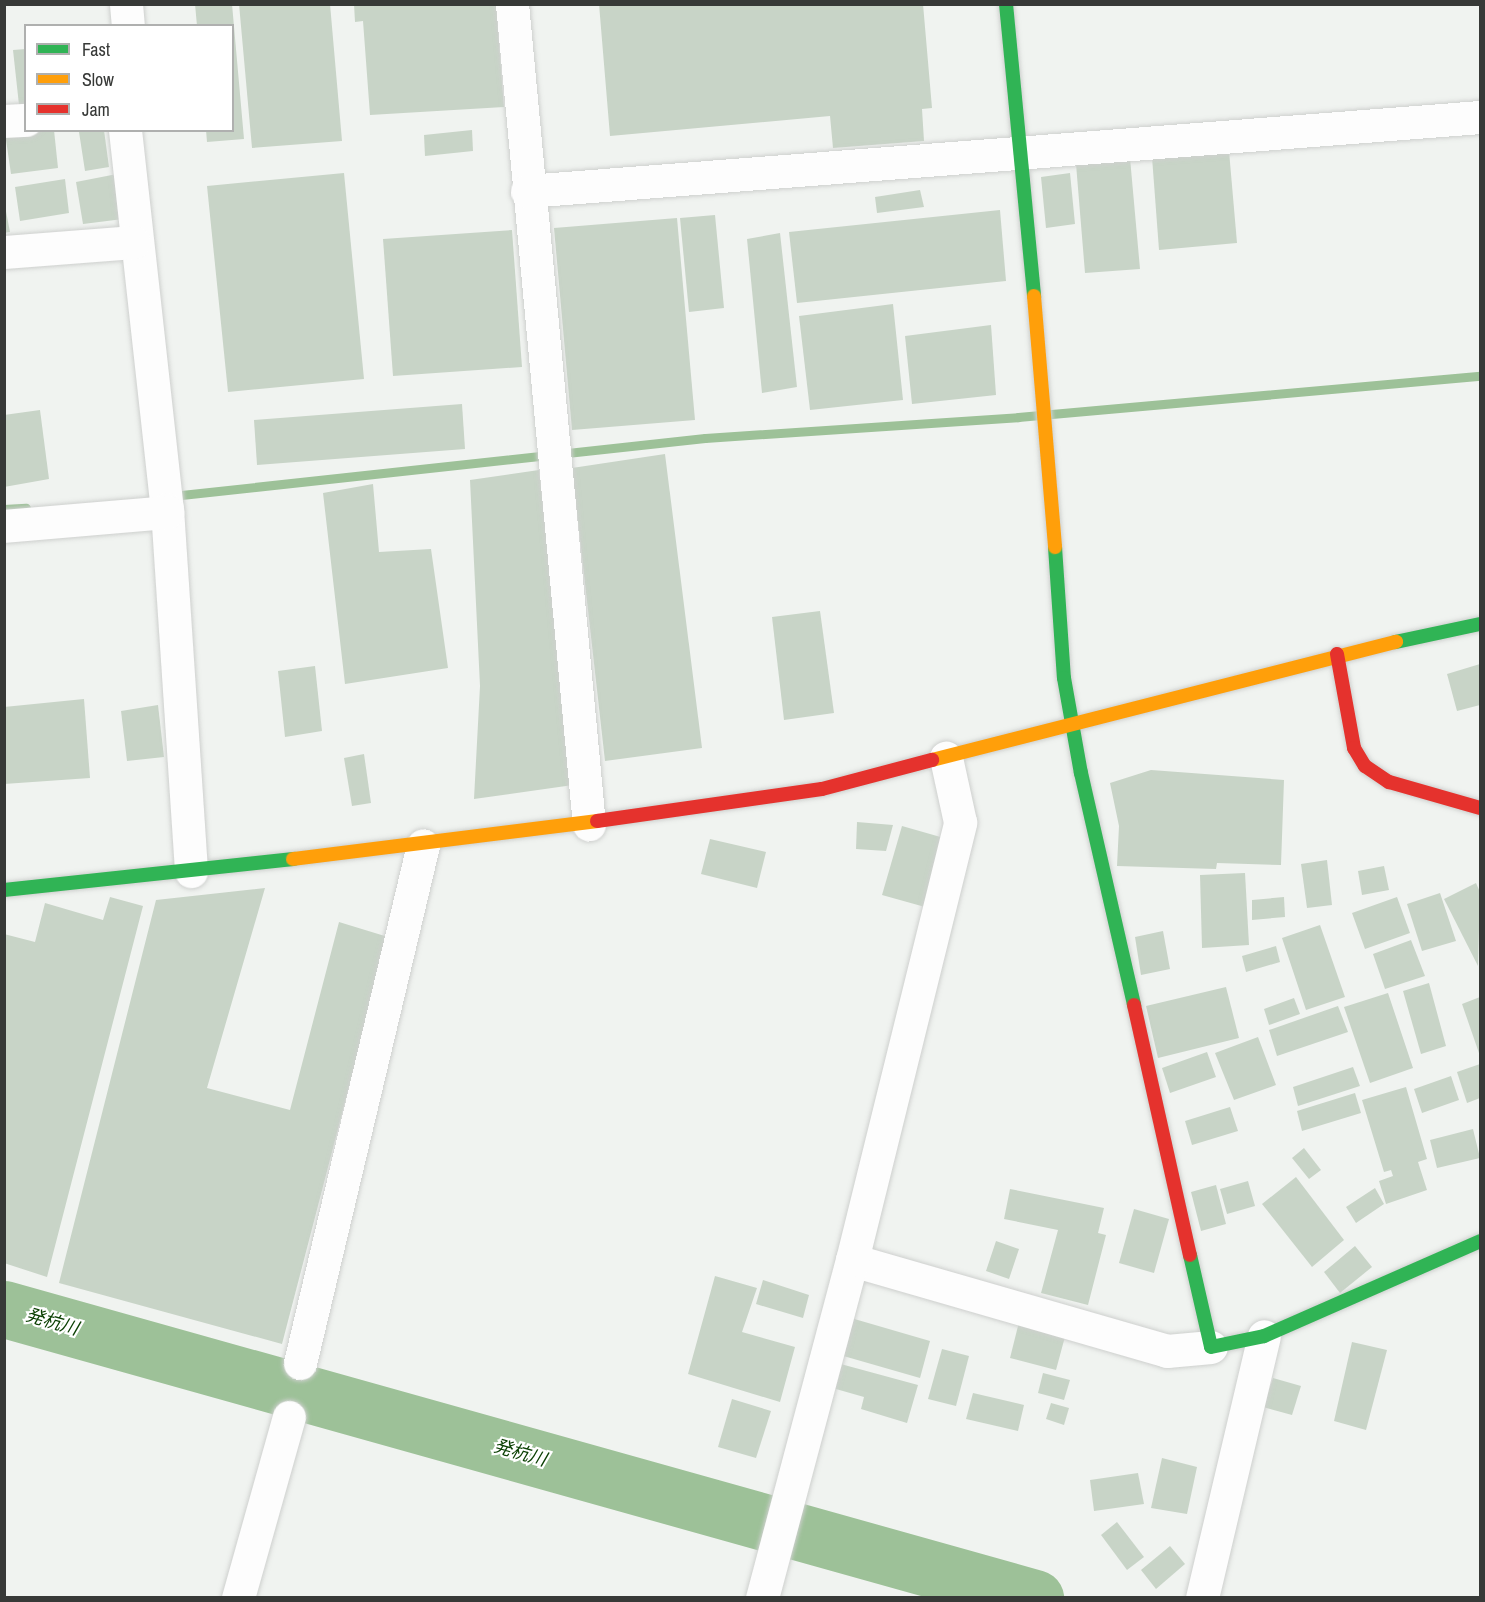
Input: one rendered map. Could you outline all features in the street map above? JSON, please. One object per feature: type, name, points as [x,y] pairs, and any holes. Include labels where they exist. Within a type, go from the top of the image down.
[{"type":"street","points":[[126,4],[128,24]]},
{"type":"street","points":[[512,4],[527,191],[589,824]]},
{"type":"street","points":[[1006,4],[1046,429],[1064,678],[1081,773],[1211,1347]]},
{"type":"street","points":[[527,191],[1019,155],[1480,117]]},
{"type":"street","points":[[4,121],[24,120]]},
{"type":"street","points":[[125,132],[134,242],[165,501],[191,871]]},
{"type":"street","points":[[4,252],[134,242]]},
{"type":"street","points":[[4,526],[165,501]]},
{"type":"street","points":[[4,890],[423,845],[589,824],[822,789],[946,758],[1073,721],[1337,654],[1480,624]]},
{"type":"street","points":[[1337,654],[1354,748],[1365,766],[1389,782],[1480,808]]},
{"type":"street","points":[[762,1598],[852,1260],[960,822],[946,758]]},
{"type":"street","points":[[300,1363],[423,845]]},
{"type":"street","points":[[852,1260],[1167,1351],[1211,1347],[1264,1336],[1480,1241]]},
{"type":"street","points":[[1202,1598],[1264,1336]]},
{"type":"street","points":[[238,1598],[289,1417]]},
{"type":"building","points":[[195,4],[232,4],[234,24],[197,24]]},
{"type":"building","points":[[239,4],[330,4],[342,141],[252,148]]},
{"type":"building","points":[[354,4],[496,4],[504,107],[370,115],[363,21],[355,22]]},
{"type":"building","points":[[599,4],[923,4],[932,108],[922,109],[924,141],[833,148],[830,116],[610,136]]},
{"type":"building","points":[[234,26],[244,139],[207,142],[206,132],[234,132]]},
{"type":"building","points":[[24,49],[24,105],[19,105],[13,50]]},
{"type":"building","points":[[24,130],[54,132],[58,168],[11,174],[5,133]]},
{"type":"building","points":[[472,130],[473,151],[425,156],[424,135]]},
{"type":"building","points":[[79,132],[104,132],[109,167],[85,171]]},
{"type":"building","points":[[1229,151],[1237,243],[1159,250],[1152,157]]},
{"type":"building","points":[[1130,158],[1140,269],[1085,273],[1076,164]]},
{"type":"building","points":[[344,173],[364,379],[228,392],[207,186]]},
{"type":"building","points":[[1070,173],[1075,224],[1046,228],[1041,177]]},
{"type":"building","points":[[117,174],[123,219],[83,224],[76,182]]},
{"type":"building","points":[[65,179],[69,213],[20,221],[15,187]]},
{"type":"building","points":[[920,190],[924,207],[877,213],[875,197]]},
{"type":"building","points":[[4,201],[10,232],[4,233]]},
{"type":"building","points":[[1000,210],[1006,281],[797,303],[789,232]]},
{"type":"building","points":[[715,215],[724,308],[689,312],[680,218]]},
{"type":"building","points":[[677,218],[695,420],[572,430],[554,228]]},
{"type":"building","points":[[512,230],[522,367],[393,376],[383,239]]},
{"type":"building","points":[[780,233],[797,387],[762,393],[747,239]]},
{"type":"building","points":[[893,304],[903,400],[810,410],[799,316]]},
{"type":"building","points":[[991,325],[996,395],[912,404],[905,336]]},
{"type":"building","points":[[462,404],[465,449],[257,465],[254,420]]},
{"type":"building","points":[[40,410],[49,479],[4,487],[4,415]]},
{"type":"building","points":[[665,454],[702,748],[605,761],[572,468]]},
{"type":"building","points":[[539,470],[573,785],[474,799],[480,686],[470,480]]},
{"type":"building","points":[[373,484],[379,552],[431,549],[448,668],[345,684],[323,493]]},
{"type":"building","points":[[820,611],[834,713],[784,720],[772,617]]},
{"type":"building","points":[[1480,664],[1480,705],[1457,711],[1447,674]]},
{"type":"building","points":[[315,666],[322,731],[285,737],[278,671]]},
{"type":"building","points":[[84,699],[90,778],[4,784],[4,707]]},
{"type":"building","points":[[158,705],[164,757],[127,761],[121,711]]},
{"type":"building","points":[[364,754],[371,803],[352,806],[344,758]]},
{"type":"building","points":[[1151,770],[1284,780],[1281,865],[1217,863],[1216,869],[1117,866],[1119,826],[1110,783]]},
{"type":"building","points":[[857,822],[893,825],[886,851],[856,849]]},
{"type":"building","points":[[902,826],[944,838],[925,907],[882,895]]},
{"type":"building","points":[[710,839],[766,852],[757,888],[701,874]]},
{"type":"building","points":[[1327,860],[1332,905],[1307,908],[1301,864]]},
{"type":"building","points":[[1384,866],[1389,890],[1362,895],[1358,871]]},
{"type":"building","points":[[1245,873],[1249,945],[1202,948],[1200,875]]},
{"type":"building","points":[[1476,883],[1480,892],[1478,966],[1444,899]]},
{"type":"building","points":[[265,888],[207,1088],[290,1110],[339,922],[388,937],[282,1344],[59,1283],[156,900]]},
{"type":"building","points":[[1440,893],[1456,941],[1422,951],[1407,904]]},
{"type":"building","points":[[110,897],[143,906],[47,1277],[4,1263],[4,934],[35,942],[45,903],[103,920]]},
{"type":"building","points":[[1284,897],[1285,917],[1252,920],[1252,900]]},
{"type":"building","points":[[1397,897],[1410,933],[1365,949],[1352,913]]},
{"type":"building","points":[[1320,925],[1345,997],[1306,1010],[1282,938]]},
{"type":"building","points":[[1163,931],[1170,969],[1141,975],[1135,937]]},
{"type":"building","points":[[1411,940],[1425,976],[1385,989],[1373,954]]},
{"type":"building","points":[[1276,946],[1280,962],[1246,972],[1242,956]]},
{"type":"building","points":[[1429,983],[1446,1046],[1421,1054],[1403,991]]},
{"type":"building","points":[[1226,987],[1239,1038],[1158,1058],[1146,1006]]},
{"type":"building","points":[[1388,993],[1413,1068],[1370,1083],[1344,1007]]},
{"type":"building","points":[[1480,997],[1480,1056],[1462,1004]]},
{"type":"building","points":[[1294,998],[1300,1014],[1269,1025],[1264,1009]]},
{"type":"building","points":[[1338,1006],[1348,1032],[1277,1056],[1269,1030]]},
{"type":"building","points":[[1258,1037],[1276,1085],[1234,1100],[1215,1053]]},
{"type":"building","points":[[1207,1052],[1216,1077],[1170,1093],[1162,1068]]},
{"type":"building","points":[[1480,1064],[1480,1098],[1467,1103],[1457,1072]]},
{"type":"building","points":[[1353,1067],[1360,1086],[1298,1106],[1293,1087]]},
{"type":"building","points":[[1451,1076],[1459,1100],[1422,1113],[1414,1089]]},
{"type":"building","points":[[1406,1087],[1427,1159],[1418,1162],[1427,1190],[1386,1204],[1379,1181],[1393,1176],[1391,1170],[1384,1172],[1362,1100]]},
{"type":"building","points":[[1355,1093],[1361,1113],[1302,1131],[1297,1111]]},
{"type":"building","points":[[1230,1107],[1238,1131],[1192,1145],[1185,1121]]},
{"type":"building","points":[[1473,1129],[1480,1158],[1437,1168],[1430,1140]]},
{"type":"building","points":[[1304,1148],[1321,1170],[1309,1179],[1292,1158]]},
{"type":"building","points":[[1296,1177],[1344,1240],[1312,1267],[1262,1204]]},
{"type":"building","points":[[1248,1181],[1255,1206],[1227,1214],[1220,1189]]},
{"type":"building","points":[[1216,1185],[1226,1224],[1201,1231],[1191,1192]]},
{"type":"building","points":[[1375,1188],[1384,1204],[1356,1223],[1346,1207]]},
{"type":"building","points":[[1010,1189],[1104,1208],[1098,1233],[1106,1235],[1088,1305],[1041,1293],[1058,1230],[1004,1219]]},
{"type":"building","points":[[1134,1209],[1169,1219],[1154,1273],[1119,1263]]},
{"type":"building","points":[[996,1241],[1019,1249],[1009,1279],[986,1271]]},
{"type":"building","points":[[1355,1246],[1372,1267],[1340,1293],[1324,1272]]},
{"type":"building","points":[[715,1276],[757,1288],[742,1332],[795,1347],[780,1402],[688,1374]]},
{"type":"building","points":[[763,1280],[809,1295],[803,1318],[756,1304]]},
{"type":"building","points":[[851,1318],[930,1341],[920,1378],[840,1355]]},
{"type":"building","points":[[1020,1318],[1066,1333],[1056,1370],[1010,1358]]},
{"type":"building","points":[[1352,1342],[1387,1350],[1366,1430],[1334,1421]]},
{"type":"building","points":[[942,1349],[969,1356],[956,1406],[928,1399]]},
{"type":"building","points":[[837,1363],[918,1385],[907,1423],[861,1409],[864,1397],[829,1387]]},
{"type":"building","points":[[1043,1373],[1070,1380],[1064,1400],[1038,1393]]},
{"type":"building","points":[[1273,1378],[1301,1386],[1292,1415],[1263,1407]]},
{"type":"building","points":[[973,1393],[1024,1405],[1018,1431],[966,1419]]},
{"type":"building","points":[[732,1399],[771,1411],[756,1458],[718,1447]]},
{"type":"building","points":[[1051,1403],[1069,1408],[1064,1425],[1046,1419]]},
{"type":"building","points":[[1162,1458],[1197,1467],[1187,1514],[1151,1508]]},
{"type":"building","points":[[1138,1473],[1144,1504],[1094,1511],[1090,1480]]},
{"type":"building","points":[[1117,1522],[1144,1557],[1127,1570],[1101,1535]]},
{"type":"building","points":[[1170,1546],[1185,1564],[1156,1589],[1141,1570]]},
{"type":"waterway","points":[[172,496],[705,438],[1018,417],[1480,376]]},
{"type":"waterway","points":[[4,509],[26,508]]},
{"type":"waterway","name":"発杭川","points":[[4,1309],[1035,1598]]},
{"type":"traffic: fast","points":[[1006,4],[1034,296]]},
{"type":"traffic: fast","points":[[1055,547],[1064,678],[1081,773],[1134,1005]]},
{"type":"traffic: fast","points":[[1396,642],[1480,624]]},
{"type":"traffic: fast","points":[[4,890],[293,859]]},
{"type":"traffic: fast","points":[[1190,1255],[1211,1347],[1264,1336],[1480,1241]]},
{"type":"traffic: slow","points":[[1034,296],[1055,547]]},
{"type":"traffic: slow","points":[[932,760],[1396,642]]},
{"type":"traffic: slow","points":[[293,859],[597,821]]},
{"type":"traffic: jam","points":[[1337,654],[1354,748],[1365,766],[1389,782],[1480,808]]},
{"type":"traffic: jam","points":[[597,821],[822,789],[932,760]]},
{"type":"traffic: jam","points":[[1134,1005],[1190,1255]]}]
